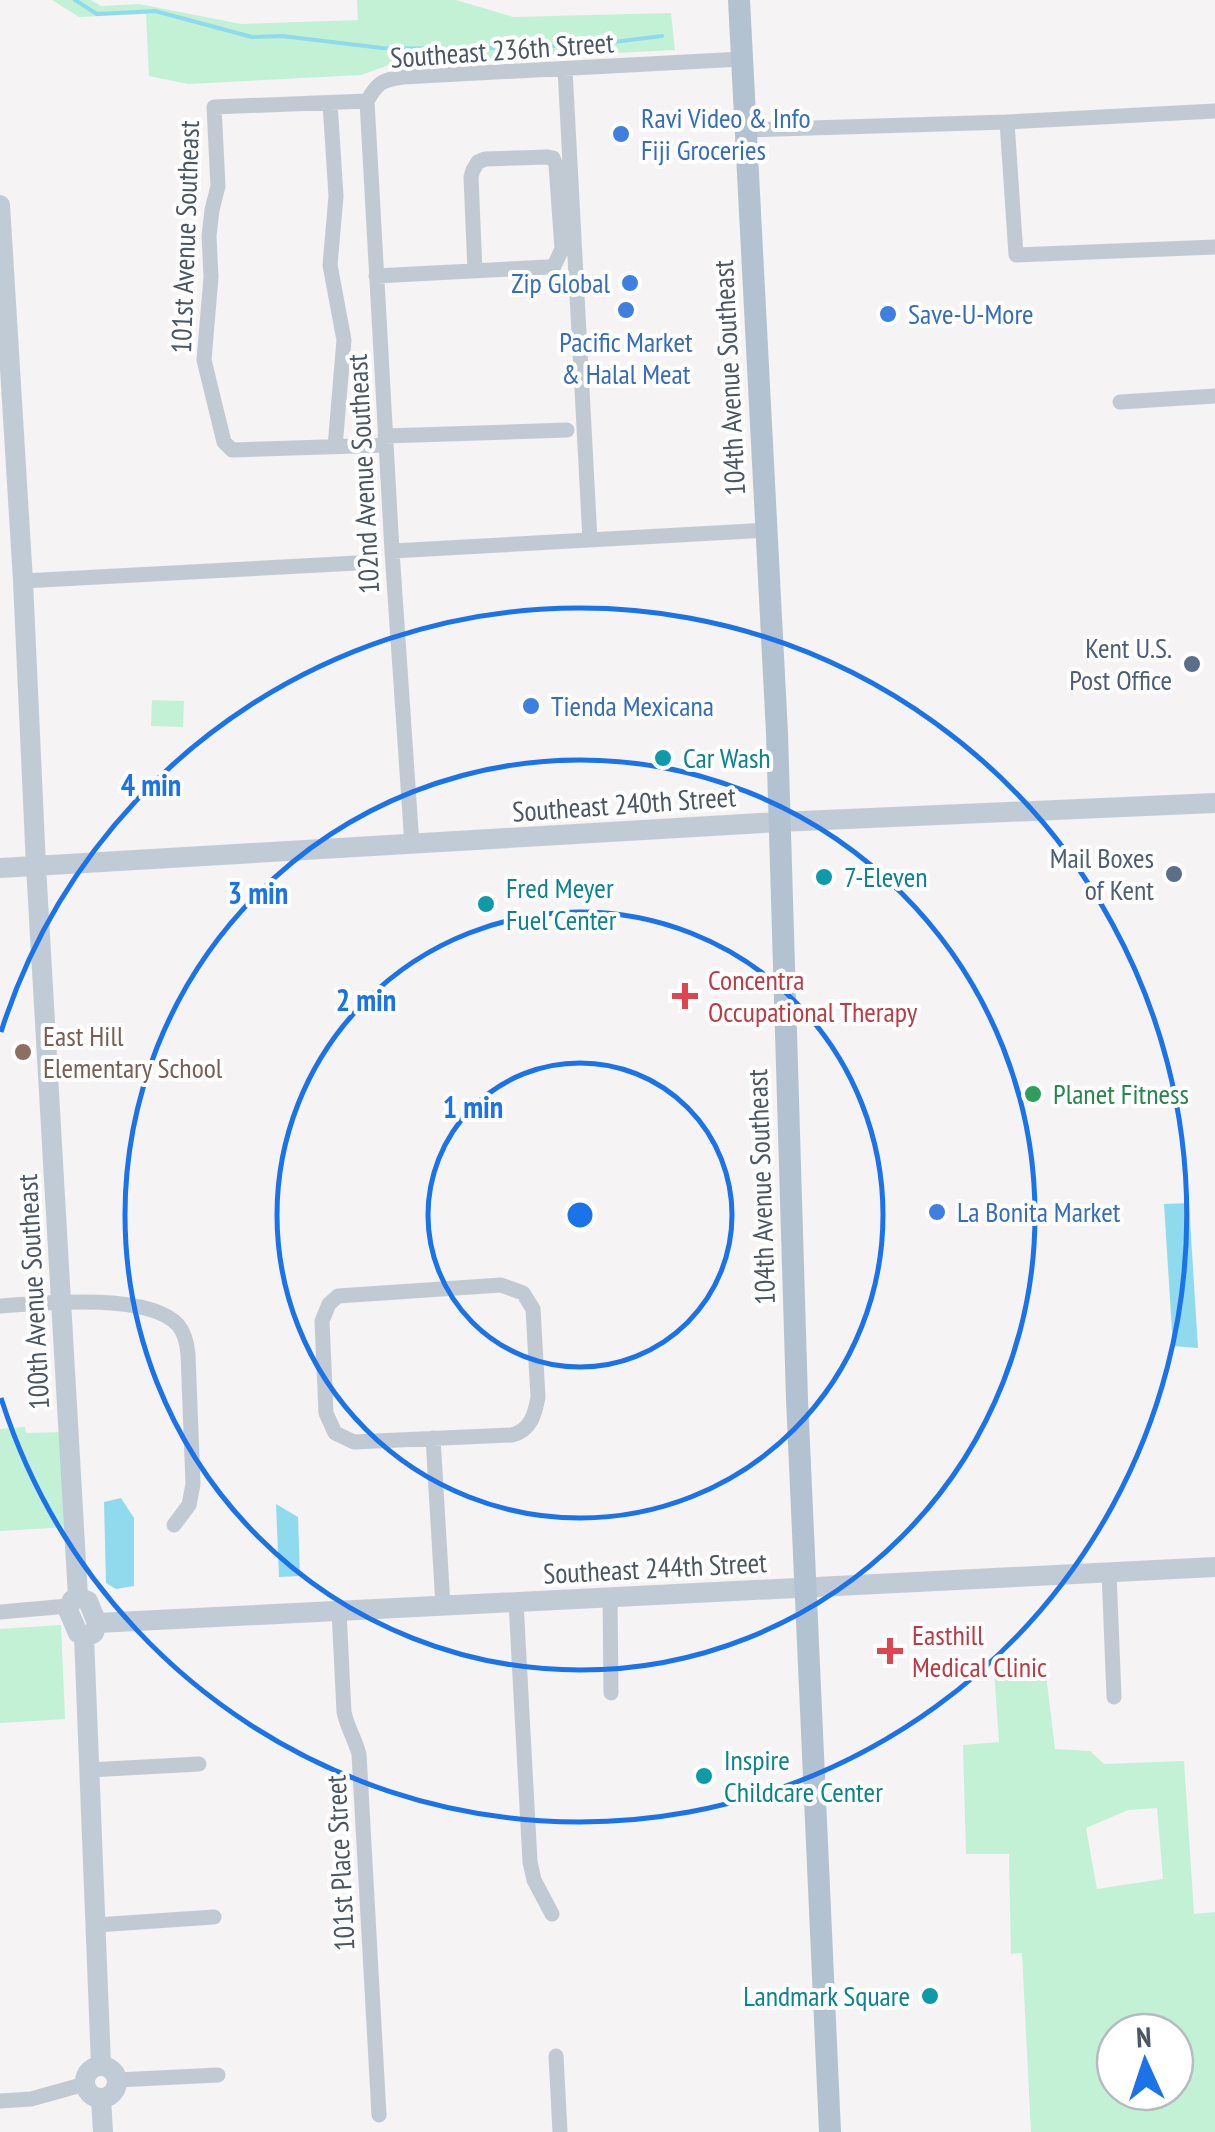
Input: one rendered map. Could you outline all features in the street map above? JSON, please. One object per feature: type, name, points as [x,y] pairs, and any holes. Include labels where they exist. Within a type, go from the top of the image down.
[{"type":"main road","name":"104th Avenue Southeast","points":[[739,0],[767,530],[797,1388],[830,2132]]},
{"type":"street","name":"Southeast 236th Street","points":[[214,107],[367,101],[384,80],[403,77],[742,59]]},
{"type":"street","points":[[565,68],[590,540]]},
{"type":"street","name":"102nd Avenue Southeast","points":[[367,101],[412,845]]},
{"type":"street","points":[[330,102],[336,196],[330,265],[344,340],[335,447]]},
{"type":"street","name":"101st Avenue Southeast","points":[[214,107],[218,186],[210,223],[204,360],[224,442],[232,450],[335,447],[567,430]]},
{"type":"street","points":[[745,130],[1215,111]]},
{"type":"street","points":[[1006,122],[1016,256],[1215,247]]},
{"type":"street","points":[[376,276],[554,266],[562,249],[553,158],[486,159],[472,170],[475,270]]},
{"type":"street","name":"100th Avenue Southeast","points":[[0,205],[2,297],[24,582],[73,1601]]},
{"type":"street","points":[[1120,402],[1215,396]]},
{"type":"street","points":[[374,562],[392,556],[767,530]]},
{"type":"street","points":[[24,582],[357,563]]},
{"type":"street","name":"Southeast 240th Street","points":[[0,868],[779,822],[1215,803]]},
{"type":"street","points":[[501,1285],[523,1293],[530,1302],[538,1397],[528,1427],[512,1435],[433,1438],[354,1442],[335,1433],[326,1413],[322,1321],[328,1304],[338,1296],[501,1285]]},
{"type":"street","points":[[0,1306],[100,1301],[164,1315],[183,1332],[194,1484],[189,1505],[174,1525]]},
{"type":"street","points":[[433,1438],[443,1606]]},
{"type":"street","name":"Southeast 244th Street","points":[[91,1630],[340,1611],[1215,1567]]},
{"type":"street","points":[[1109,1572],[1114,1697]]},
{"type":"street","points":[[610,1597],[611,1693]]},
{"type":"street","points":[[0,1612],[73,1601],[69,1614],[78,1633],[91,1630],[89,1770],[101,2066]]},
{"type":"street","points":[[516,1602],[530,1862],[534,1880],[552,1914]]},
{"type":"street","name":"101st Place Street","points":[[340,1611],[344,1712],[359,1754],[379,2115]]},
{"type":"street","points":[[89,1770],[198,1764]]},
{"type":"street","points":[[96,1925],[214,1918]]},
{"type":"street","points":[[556,2056],[560,2132]]},
{"type":"street","points":[[103,2132],[88,2073],[96,2066],[110,2068],[118,2080]]},
{"type":"street","points":[[118,2080],[218,2075]]},
{"type":"street","points":[[0,2101],[93,2091],[106,2097],[115,2090],[118,2080]]},
{"type":"green space","points":[[52,0],[91,0],[101,6],[139,4],[241,24],[358,20],[357,0],[456,0],[513,17],[671,13],[675,50],[392,64],[361,75],[188,84],[149,76],[146,14],[79,17]]},
{"type":"green space","points":[[152,700],[184,701],[183,727],[151,726]]},
{"type":"green space","points":[[25,1427],[26,1433],[64,1432],[68,1527],[0,1531],[0,1429]]},
{"type":"green space","points":[[61,1625],[65,1719],[0,1723],[0,1629]]},
{"type":"green space","points":[[1045,1666],[1055,1749],[1090,1751],[1104,1764],[1184,1761],[1194,1914],[1215,1912],[1215,2132],[1031,2132],[1022,1953],[1011,1954],[1009,1854],[966,1854],[963,1745],[999,1742],[994,1670]],"holes":[[[1157,1808],[1163,1879],[1097,1889],[1086,1828],[1128,1810]]]},
{"type":"water","points":[[1189,1203],[1198,1348],[1173,1346],[1164,1204]]},
{"type":"water","points":[[121,1498],[134,1518],[134,1586],[116,1589],[106,1583],[104,1502]]},
{"type":"water","points":[[276,1504],[298,1517],[300,1576],[279,1577]]},
{"type":"waterway","points":[[75,0],[97,14],[155,11],[252,37],[282,36],[382,48],[590,45],[662,36]]},
{"type":"place","name":"Ravi Video & Info Fiji Groceries","points":[[621,134]]},
{"type":"place","name":"Zip Global","points":[[630,283]]},
{"type":"place","name":"Pacific Market & Halal Meat","points":[[626,310]]},
{"type":"place","name":"Save-U-More","points":[[888,314]]},
{"type":"place","name":"Kent U.S. Post Office","points":[[1192,664]]},
{"type":"place","name":"Tienda Mexicana","points":[[531,706]]},
{"type":"place","name":"Car Wash","points":[[663,758]]},
{"type":"place","name":"Mail Boxes of Kent","points":[[1174,874]]},
{"type":"place","name":"7-Eleven","points":[[824,877]]},
{"type":"place","name":"Fred Meyer Fuel Center","points":[[486,904]]},
{"type":"place","name":"Concentra Occupational Therapy","points":[[685,996]]},
{"type":"place","name":"East Hill Elementary School","points":[[23,1052]]},
{"type":"place","name":"Planet Fitness","points":[[1033,1094]]},
{"type":"place","name":"La Bonita Market","points":[[937,1212]]},
{"type":"place","name":"Easthill Medical Clinic","points":[[890,1651]]},
{"type":"place","name":"Inspire Childcare Center","points":[[704,1776]]},
{"type":"place","name":"Landmark Square","points":[[930,1996]]}]
